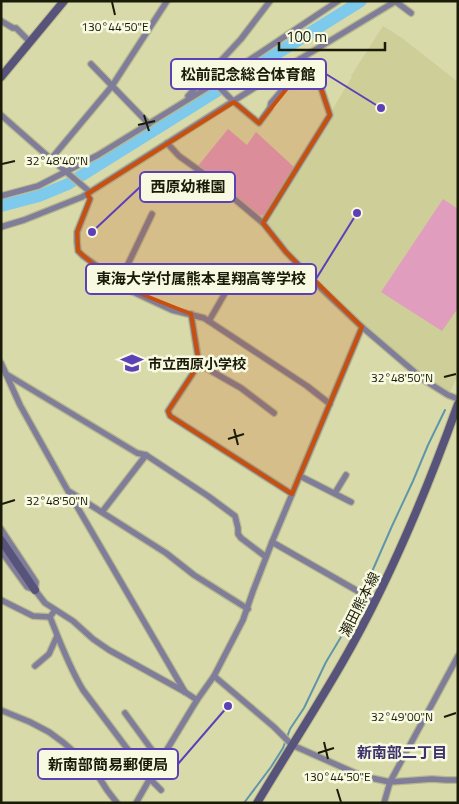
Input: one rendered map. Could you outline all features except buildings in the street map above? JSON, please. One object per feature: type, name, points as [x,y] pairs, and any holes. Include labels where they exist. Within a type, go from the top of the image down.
[{"type":"main road","points":[[1,78],[64,1]]},
{"type":"main road","name":"瀬田熊本線","points":[[257,803],[342,663],[375,600],[409,530],[457,409]]},
{"type":"main road","points":[[1,540],[35,590]]},
{"type":"street","points":[[51,159],[112,86],[167,1]]},
{"type":"street","points":[[182,103],[241,39],[270,1]]},
{"type":"street","points":[[1,196],[38,186],[67,173],[182,103],[216,85],[338,1]]},
{"type":"street","points":[[1,227],[72,202],[88,193],[300,59],[396,1],[411,13]]},
{"type":"street","points":[[1,21],[16,28],[30,42]]},
{"type":"street","points":[[264,223],[330,115],[320,85],[300,59]]},
{"type":"street","points":[[91,64],[149,124]]},
{"type":"street","points":[[216,85],[259,123],[270,108],[271,103],[305,66]]},
{"type":"street","points":[[1,115],[88,193],[90,198],[77,232],[76,241],[82,256],[101,269],[118,285],[172,310],[204,318],[307,386],[330,404]]},
{"type":"street","points":[[167,143],[180,156],[264,223],[286,252],[362,327],[424,380],[458,399]]},
{"type":"street","points":[[118,285],[152,214]]},
{"type":"street","points":[[198,270],[228,288],[209,321]]},
{"type":"street","points":[[191,314],[199,364],[168,411],[170,416],[292,494]]},
{"type":"street","points":[[136,803],[197,700],[214,676],[243,620],[272,542],[362,327]]},
{"type":"street","points":[[1,363],[20,405],[68,491],[185,692]]},
{"type":"street","points":[[199,364],[241,388],[274,414]]},
{"type":"street","points":[[6,374],[136,453],[146,454],[208,496],[235,516],[238,534],[241,538],[266,557]]},
{"type":"street","points":[[102,512],[146,454]]},
{"type":"street","points":[[334,493],[346,475]]},
{"type":"street","points":[[300,476],[351,502]]},
{"type":"street","points":[[68,491],[166,553],[194,575],[248,609]]},
{"type":"street","points":[[1,530],[36,582],[35,590]]},
{"type":"street","points":[[272,542],[375,600]]},
{"type":"street","points":[[1,551],[27,587],[35,590],[45,603],[73,621],[109,650],[197,700]]},
{"type":"street","points":[[1,600],[33,616],[50,617]]},
{"type":"street","points":[[50,617],[55,610]]},
{"type":"street","points":[[50,617],[67,662],[83,690],[150,779],[161,790]]},
{"type":"street","points":[[35,666],[49,654],[57,636]]},
{"type":"street","points":[[384,803],[390,782],[458,656]]},
{"type":"street","points":[[214,676],[292,744],[362,776],[390,782],[432,778],[458,780]]},
{"type":"street","points":[[3,711],[30,722],[64,743],[94,771],[118,803]]},
{"type":"street","points":[[125,713],[160,761]]},
{"type":"highlighted area","points":[[305,66],[320,85],[330,115],[263,223],[286,252],[362,327],[292,494],[170,416],[168,411],[199,364],[191,314],[116,284],[78,251],[77,232],[90,199],[87,194],[234,102],[259,123]]},
{"type":"shaded area","points":[[383,26],[402,38],[458,82],[458,375],[450,392],[415,369],[355,319],[283,246],[266,223],[334,116],[332,110]]},
{"type":"shaded area","points":[[228,129],[247,145],[256,132],[294,167],[264,215],[259,216],[198,166]]},
{"type":"shaded area","points":[[443,199],[458,209],[458,308],[442,331],[381,292]]},
{"type":"waterway","points":[[1,206],[39,196],[68,184],[361,1]]},
{"type":"waterway","points":[[244,803],[283,748],[290,729],[304,708],[326,662],[350,622],[445,410]]},
{"type":"place","name":"松前記念総合体育館","points":[[381,108]]},
{"type":"place","name":"東海大学付属熊本星翔高等学校","points":[[357,213]]},
{"type":"place","name":"西原幼稚園","points":[[92,232]]},
{"type":"place","name":"市立西原小学校","points":[[132,363]]},
{"type":"place","name":"新南部簡易郵便局","points":[[228,706]]},
{"type":"district","name":"新南部二丁目","points":[[402,752]]}]
